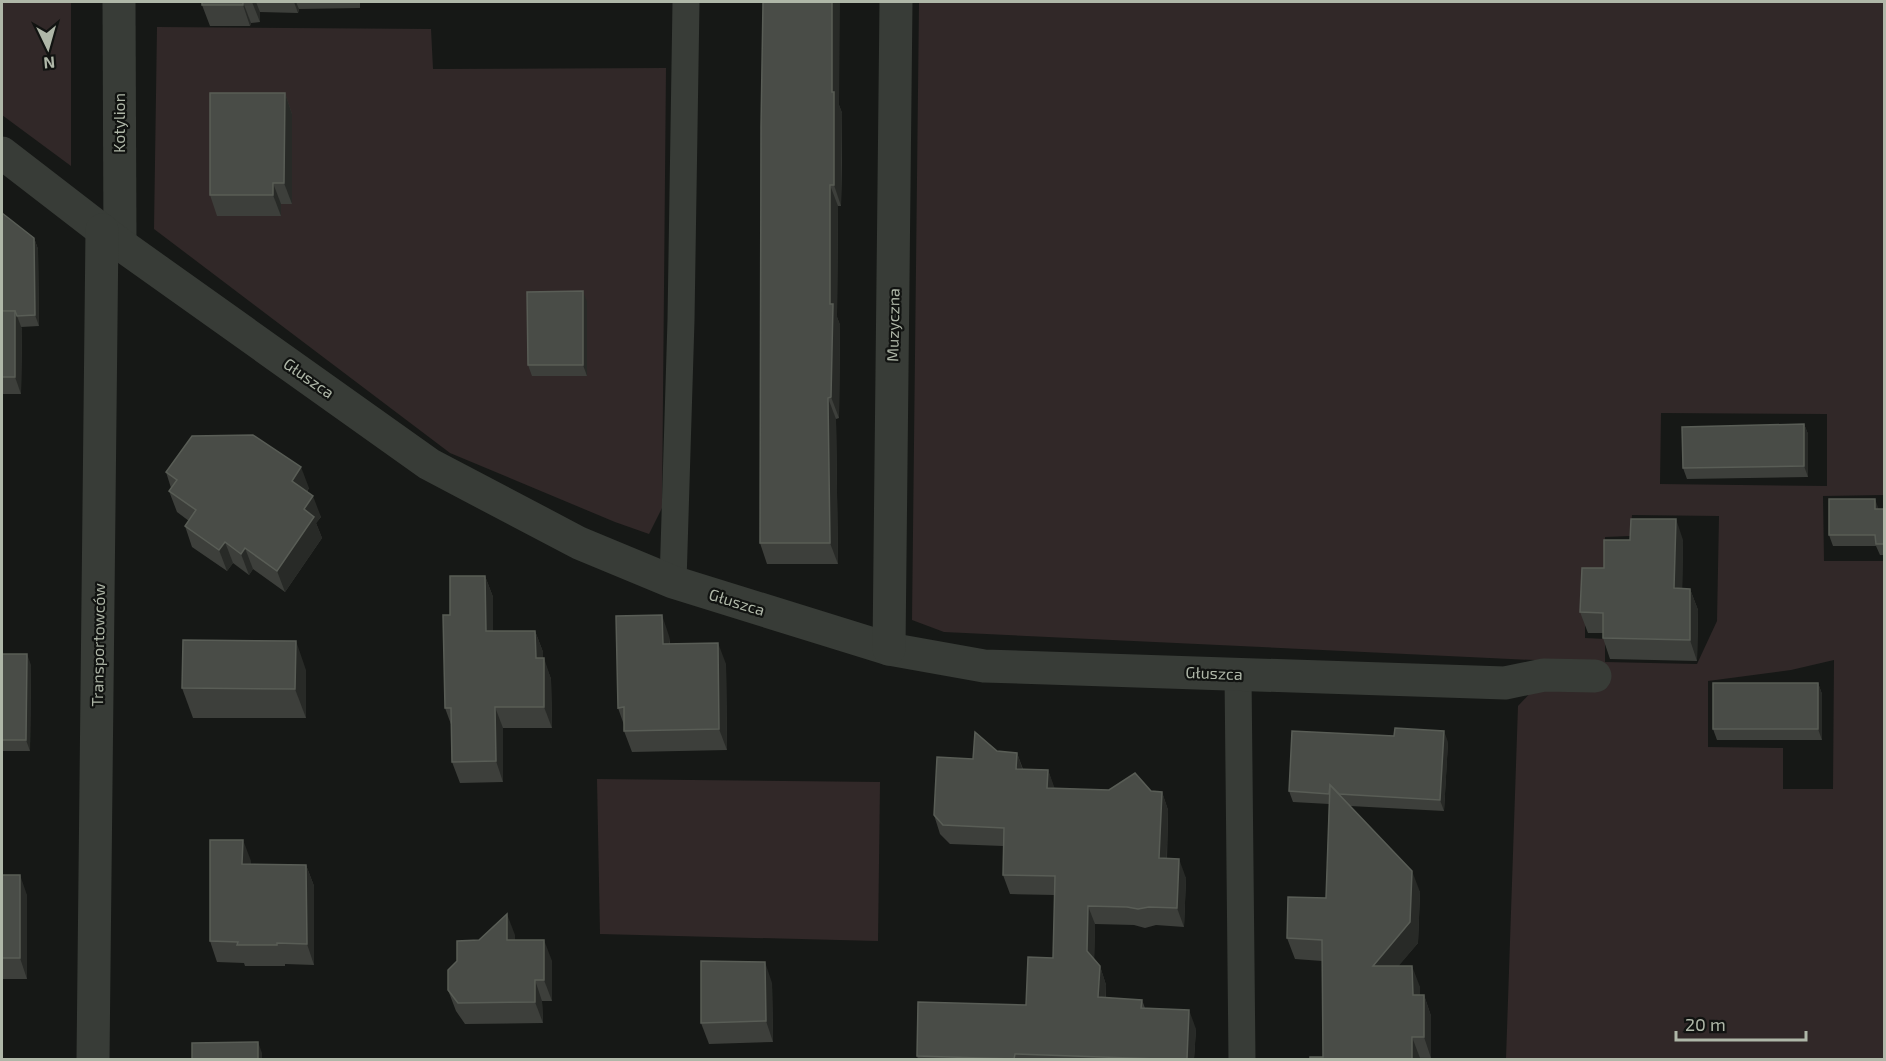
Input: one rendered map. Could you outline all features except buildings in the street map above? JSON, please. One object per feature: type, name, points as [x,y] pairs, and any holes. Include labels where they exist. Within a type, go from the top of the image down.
[{"type":"street","name":"Kotylion","points":[[111,237],[119,2]]},
{"type":"street","name":"Muzyczna","points":[[889,648],[896,2]]},
{"type":"street","name":"Głuszca","points":[[2,153],[111,237],[429,464],[579,543],[673,582],[889,648],[984,666],[1505,683],[1544,675],[1595,676]]},
{"type":"street","name":"Transportowców","points":[[93,1059],[111,237]]},
{"type":"lane","points":[[673,582],[681,320],[686,2]]},
{"type":"lane","points":[[1238,674],[1242,1059]]},
{"type":"shaded area","points":[[2,2],[71,2],[71,166],[2,115]]},
{"type":"shaded area","points":[[919,2],[1884,2],[1884,495],[1823,496],[1824,561],[1884,561],[1884,1059],[1506,1059],[1518,706],[1535,688],[1596,663],[944,632],[912,620]],"holes":[[[1661,413],[1827,414],[1827,486],[1660,484]],[[1632,515],[1719,516],[1717,621],[1697,664],[1605,662],[1605,639],[1585,638],[1585,574],[1605,573],[1605,537],[1630,536]],[[1834,660],[1833,789],[1783,789],[1783,748],[1708,747],[1708,681],[1791,670]]]},
{"type":"shaded area","points":[[157,27],[431,29],[433,69],[666,68],[662,508],[649,534],[450,453],[154,229]]},
{"type":"shaded area","points":[[597,779],[880,782],[878,941],[600,934]]}]
